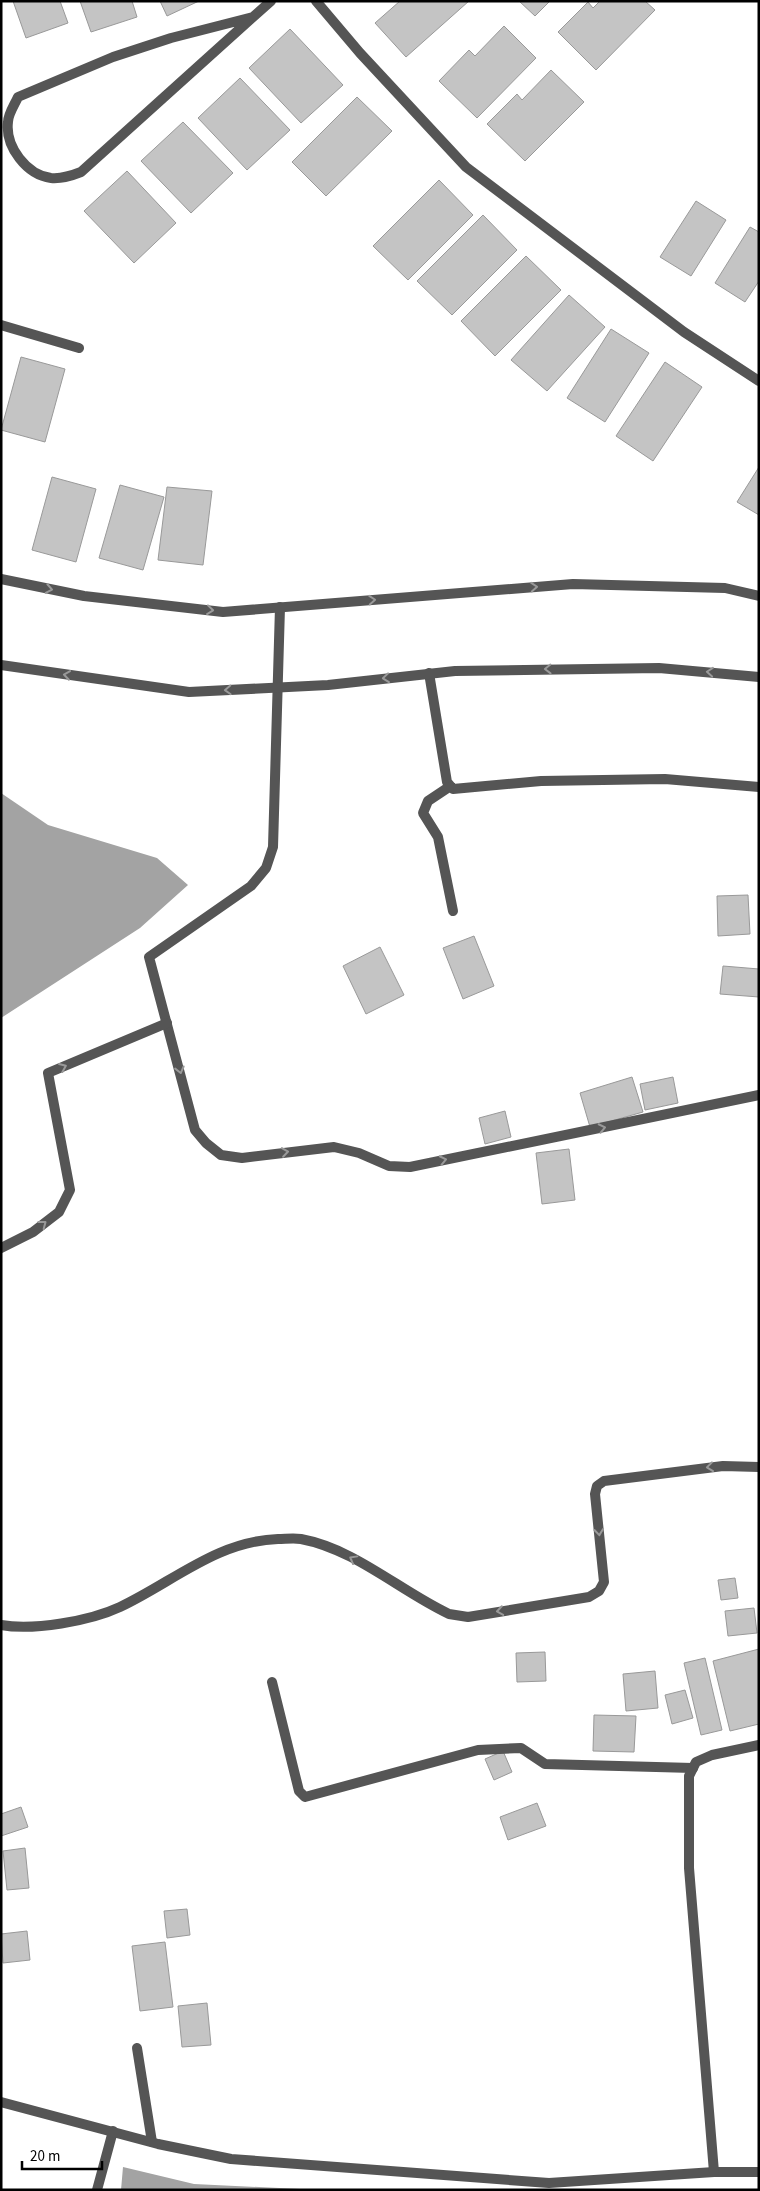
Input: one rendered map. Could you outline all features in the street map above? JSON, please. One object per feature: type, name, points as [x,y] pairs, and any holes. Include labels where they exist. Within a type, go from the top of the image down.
[{"type":"street","points":[[253,17],[171,38],[113,57],[18,97],[8,121],[10,138],[16,155],[30,169],[50,178],[66,178],[81,172],[271,1]]},
{"type":"street","points":[[316,1],[360,53],[466,166],[684,332],[759,381]]},
{"type":"street","points":[[1,325],[79,348]]},
{"type":"street","points":[[1,579],[84,596],[223,612],[573,584],[725,588],[759,596]]},
{"type":"street","points":[[280,607],[273,847],[266,868],[251,886],[149,957],[195,1130],[206,1143],[221,1155],[242,1158],[334,1147],[359,1152],[389,1166],[410,1167],[759,1096]]},
{"type":"street","points":[[1,665],[189,692],[277,688],[455,670],[660,668],[759,677]]},
{"type":"street","points":[[429,674],[449,787]]},
{"type":"street","points":[[452,911],[438,837],[425,820],[423,813],[428,801],[449,787],[460,790],[541,781],[665,779],[759,787]]},
{"type":"street","points":[[1,1248],[33,1232],[59,1212],[70,1190],[48,1073],[167,1023]]},
{"type":"street","points":[[1,1625],[48,1624],[87,1619],[120,1607],[191,1566],[224,1550],[257,1540],[299,1539],[330,1547],[449,1614],[468,1617],[589,1597],[599,1591],[604,1582],[595,1494],[597,1486],[604,1481],[723,1466],[759,1467]]},
{"type":"street","points":[[272,1682],[300,1791],[305,1797],[478,1750],[499,1747],[521,1748],[545,1764],[693,1768]]},
{"type":"street","points":[[714,2172],[689,1868],[689,1776],[696,1762],[712,1755],[759,1745]]},
{"type":"street","points":[[137,2048],[152,2142]]},
{"type":"street","points":[[1,2102],[113,2130],[152,2142],[231,2159],[549,2186],[714,2172],[759,2172]]},
{"type":"street","points":[[97,2190],[113,2130]]},
{"type":"shaded area","points":[[1,793],[48,825],[157,858],[188,885],[140,928],[1,1018]]},
{"type":"shaded area","points":[[123,2167],[194,2184],[320,2190],[121,2190]]},
{"type":"building","points":[[13,1],[60,1],[68,23],[26,38]]},
{"type":"building","points":[[80,1],[132,1],[137,17],[91,32]]},
{"type":"building","points":[[160,1],[199,1],[167,16]]},
{"type":"building","points":[[400,1],[469,1],[406,57],[375,23]]},
{"type":"building","points":[[519,1],[550,1],[535,16]]},
{"type":"building","points":[[600,1],[645,1],[655,10],[596,70],[558,32],[588,2],[593,8]]},
{"type":"building","points":[[504,26],[536,58],[477,118],[439,81],[469,50],[475,56]]},
{"type":"building","points":[[290,29],[343,85],[301,123],[249,68]]},
{"type":"building","points":[[551,70],[584,102],[525,161],[487,124],[517,94],[522,100]]},
{"type":"building","points":[[240,78],[290,130],[247,170],[198,118]]},
{"type":"building","points":[[357,97],[392,131],[326,196],[292,162]]},
{"type":"building","points":[[183,122],[233,173],[191,213],[141,161]]},
{"type":"building","points":[[127,171],[176,223],[134,263],[84,211]]},
{"type":"building","points":[[439,180],[473,215],[408,280],[373,246]]},
{"type":"building","points":[[696,201],[726,220],[691,276],[660,257]]},
{"type":"building","points":[[483,215],[517,250],[452,315],[417,281]]},
{"type":"building","points":[[750,227],[759,232],[759,281],[745,302],[715,283]]},
{"type":"building","points":[[526,256],[561,290],[495,356],[461,321]]},
{"type":"building","points":[[569,295],[605,327],[547,391],[511,360]]},
{"type":"building","points":[[611,329],[649,353],[605,422],[567,398]]},
{"type":"building","points":[[21,357],[65,369],[45,442],[1,430]]},
{"type":"building","points":[[665,362],[702,387],[653,461],[616,436]]},
{"type":"building","points":[[759,467],[759,515],[737,502]]},
{"type":"building","points":[[52,477],[96,489],[76,562],[32,550]]},
{"type":"building","points":[[120,485],[164,497],[143,570],[99,558]]},
{"type":"building","points":[[167,487],[212,491],[203,565],[158,560]]},
{"type":"building","points":[[748,895],[750,934],[718,936],[717,896]]},
{"type":"building","points":[[474,936],[494,986],[463,999],[443,948]]},
{"type":"building","points":[[380,947],[404,995],[366,1014],[343,966]]},
{"type":"building","points":[[723,966],[759,969],[759,997],[720,994]]},
{"type":"building","points":[[632,1077],[643,1112],[590,1127],[580,1093]]},
{"type":"building","points":[[673,1077],[678,1103],[645,1110],[640,1084]]},
{"type":"building","points":[[505,1111],[511,1137],[485,1144],[479,1118]]},
{"type":"building","points":[[569,1149],[575,1200],[542,1204],[536,1153]]},
{"type":"building","points":[[735,1578],[738,1598],[721,1600],[718,1580]]},
{"type":"building","points":[[754,1608],[757,1633],[728,1636],[725,1611]]},
{"type":"building","points":[[759,1649],[759,1724],[730,1731],[713,1661]]},
{"type":"building","points":[[545,1652],[546,1681],[517,1682],[516,1653]]},
{"type":"building","points":[[705,1658],[722,1730],[701,1735],[684,1663]]},
{"type":"building","points":[[655,1671],[658,1708],[626,1711],[623,1674]]},
{"type":"building","points":[[685,1690],[693,1718],[672,1724],[665,1695]]},
{"type":"building","points":[[594,1715],[636,1716],[634,1752],[593,1751]]},
{"type":"building","points":[[503,1751],[512,1772],[494,1780],[485,1759]]},
{"type":"building","points":[[537,1803],[546,1826],[508,1840],[500,1817]]},
{"type":"building","points":[[21,1807],[28,1827],[1,1836],[1,1814]]},
{"type":"building","points":[[25,1848],[29,1888],[7,1890],[3,1851]]},
{"type":"building","points":[[187,1909],[190,1935],[167,1938],[164,1911]]},
{"type":"building","points":[[27,1931],[30,1960],[3,1963],[1,1934]]},
{"type":"building","points":[[165,1942],[173,2007],[140,2011],[132,1946]]},
{"type":"building","points":[[207,2003],[211,2045],[182,2047],[178,2006]]}]
